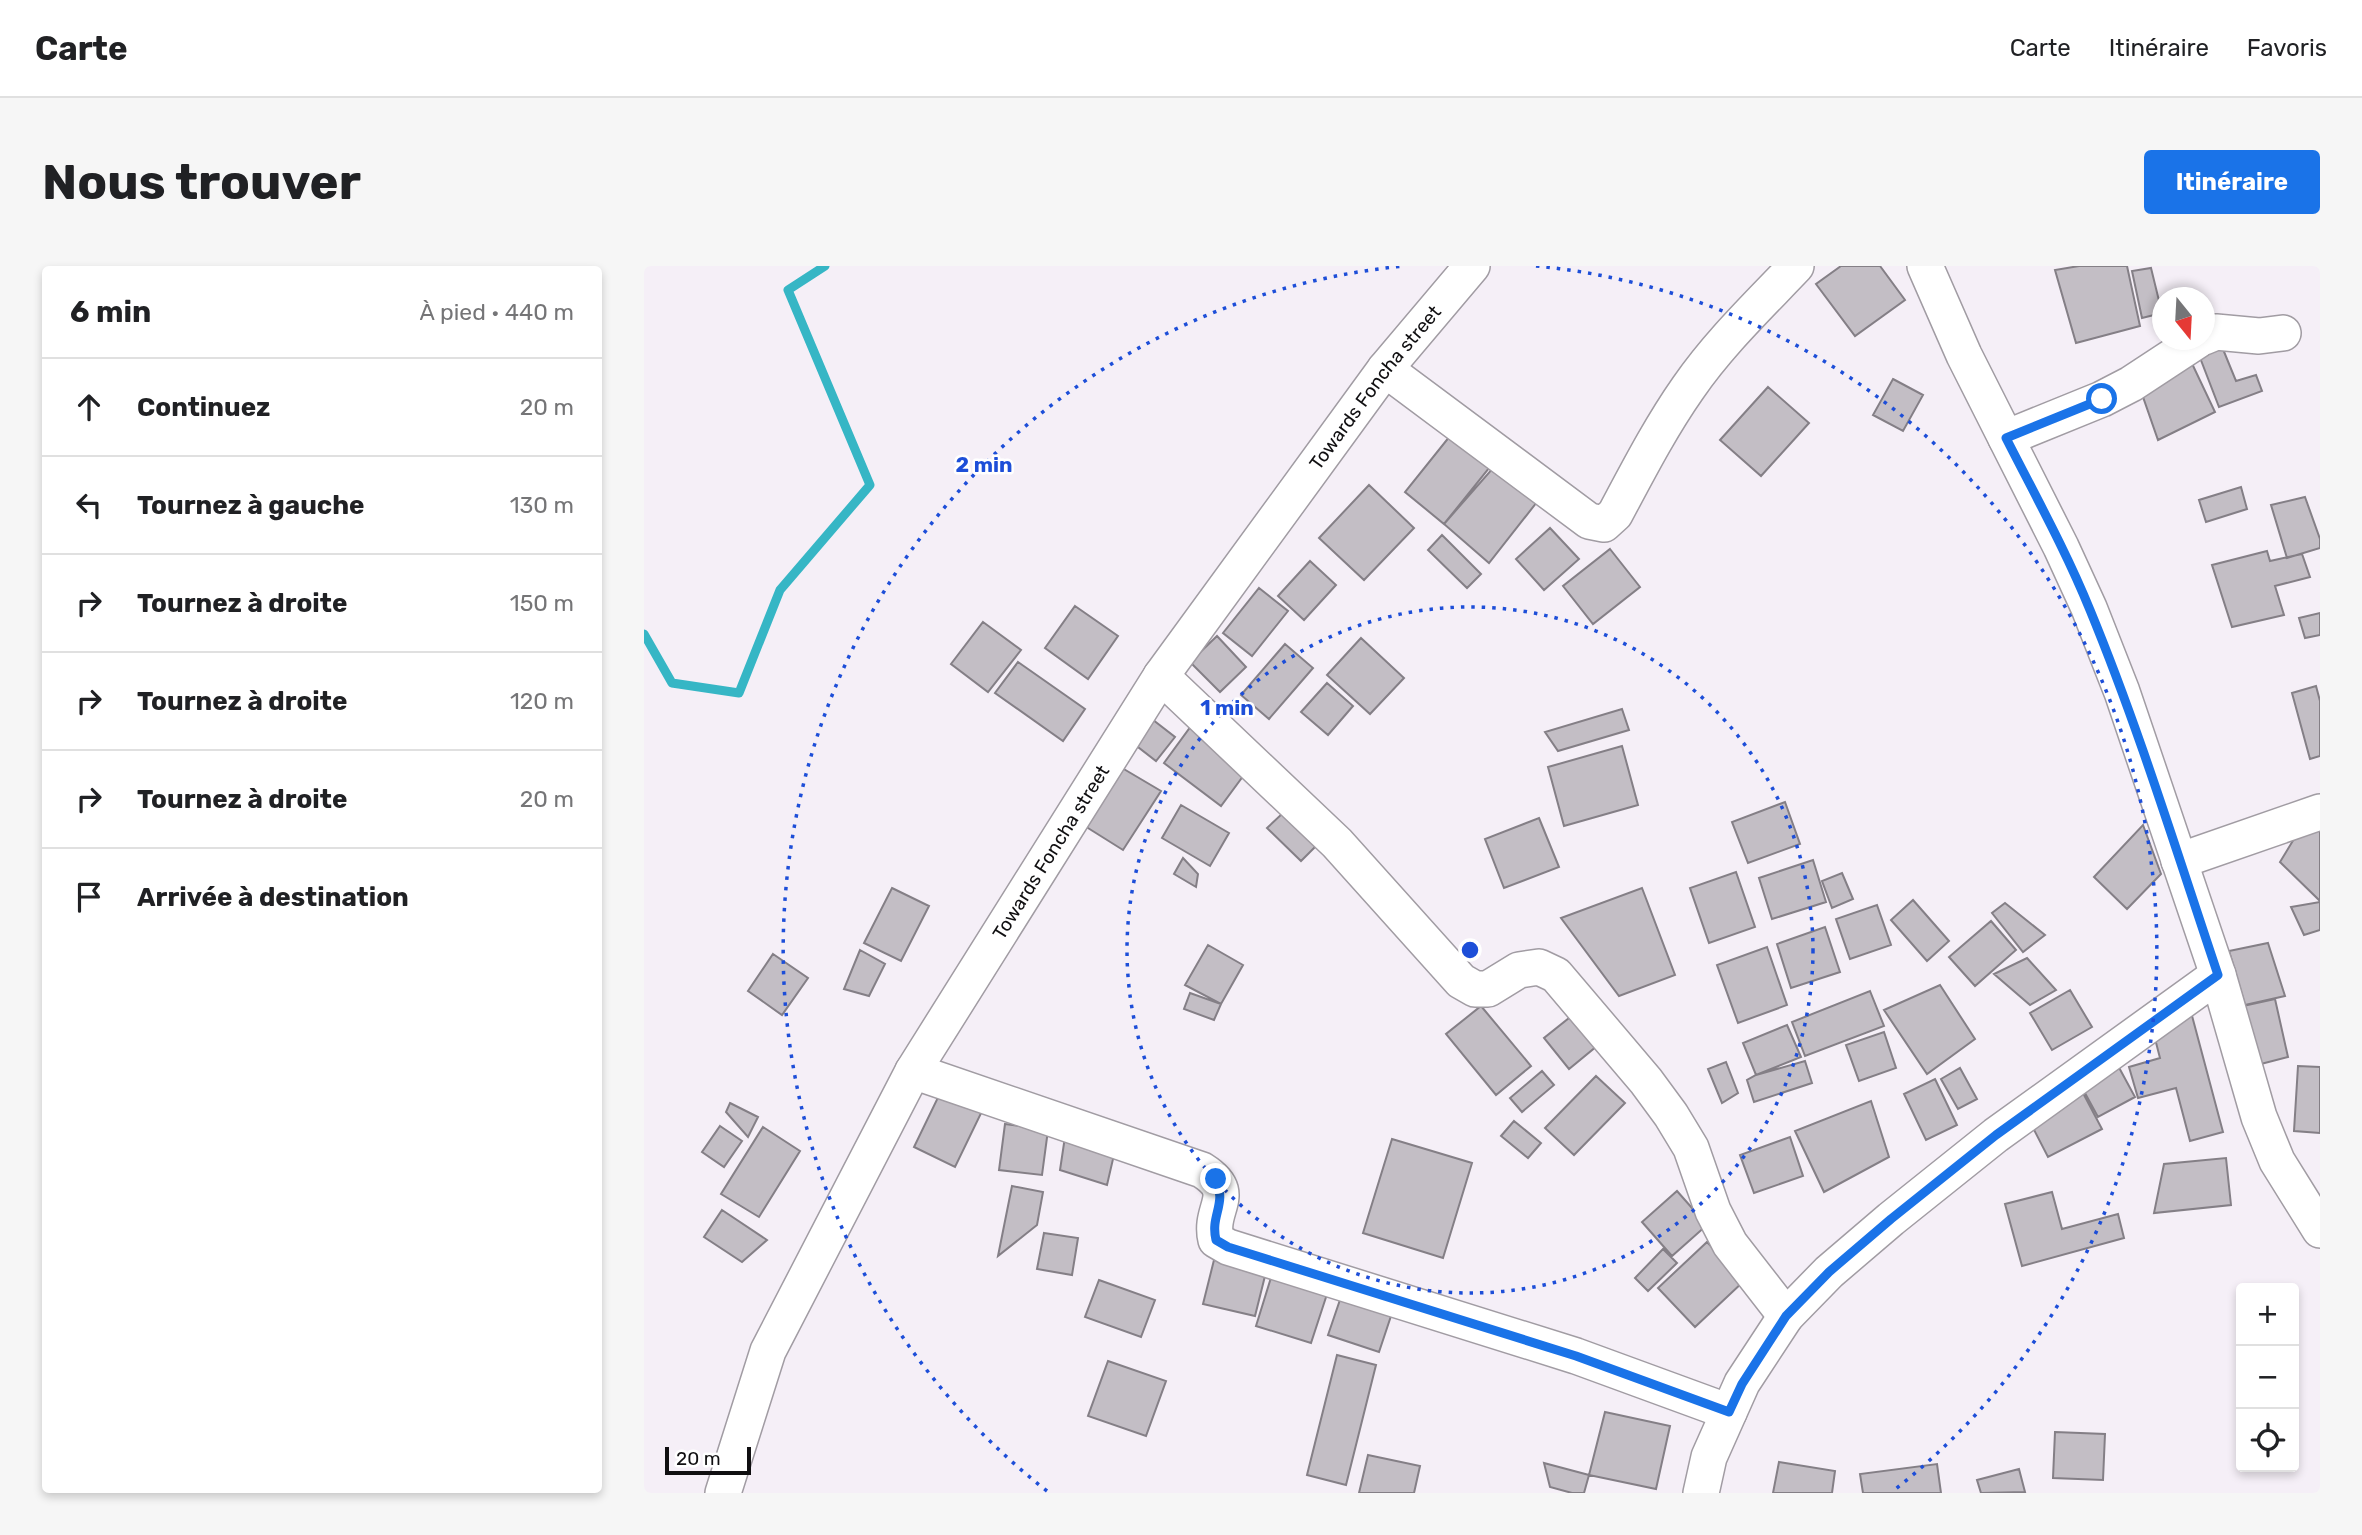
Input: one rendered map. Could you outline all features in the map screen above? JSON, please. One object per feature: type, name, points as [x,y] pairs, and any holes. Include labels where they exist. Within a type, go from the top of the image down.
[{"type":"street","name":"Towards Foncha street","points":[[723,1493],[768,1351],[913,1071],[1161,676],[1385,369],[1472,266]]},
{"type":"street","points":[[1385,369],[1589,521],[1604,524],[1615,514],[1659,432],[1689,386],[1718,349],[1796,266]]},
{"type":"street","points":[[1925,266],[1964,355],[2089,608],[2122,692],[2218,975],[2259,1117],[2277,1161],[2320,1230]]},
{"type":"street","points":[[2215,332],[2259,336],[2283,333]]},
{"type":"street","points":[[2006,438],[2102,399],[2131,384],[2183,350]]},
{"type":"street","points":[[1161,676],[1337,844],[1461,981],[1475,989],[1488,989],[1519,970],[1539,967],[1556,975],[1646,1081],[1671,1115],[1691,1148],[1713,1211],[1730,1244],[1786,1316]]},
{"type":"street","points":[[2179,861],[2320,812]]},
{"type":"street","points":[[1701,1493],[1709,1457],[1742,1384],[1786,1316],[1829,1272],[1996,1135],[2218,975]]},
{"type":"street","points":[[913,1071],[1202,1170],[1216,1179],[1222,1193],[1213,1230],[1216,1240],[1228,1247],[1576,1356],[1729,1412]]},
{"type":"building","points":[[1841,266],[1880,266],[1905,300],[1855,336],[1816,284]]},
{"type":"building","points":[[2079,266],[2127,266],[2140,326],[2076,343],[2055,270]]},
{"type":"building","points":[[2151,268],[2156,287],[2152,287],[2152,316],[2142,318],[2132,271]]},
{"type":"building","points":[[2218,337],[2236,381],[2256,375],[2262,391],[2219,407],[2197,350],[2215,350],[2215,338]]},
{"type":"building","points":[[2187,353],[2215,412],[2158,440],[2134,371]]},
{"type":"building","points":[[1893,379],[1923,395],[1903,431],[1873,415]]},
{"type":"building","points":[[1768,387],[1809,423],[1761,476],[1720,440]]},
{"type":"building","points":[[1458,426],[1498,457],[1444,524],[1405,492]]},
{"type":"building","points":[[1493,468],[1537,502],[1489,563],[1444,524]]},
{"type":"building","points":[[1369,485],[1414,528],[1364,580],[1319,538]]},
{"type":"building","points":[[2241,487],[2247,509],[2206,522],[2199,500]]},
{"type":"building","points":[[2305,497],[2320,539],[2320,548],[2287,558],[2271,505]]},
{"type":"building","points":[[1550,528],[1579,559],[1544,590],[1516,559]]},
{"type":"building","points":[[1442,535],[1481,574],[1467,588],[1428,550]]},
{"type":"building","points":[[1610,549],[1640,587],[1593,624],[1563,586]]},
{"type":"building","points":[[2267,551],[2270,561],[2302,554],[2310,577],[2275,586],[2284,615],[2232,627],[2212,565]]},
{"type":"building","points":[[1310,561],[1336,585],[1304,620],[1278,596]]},
{"type":"building","points":[[1259,588],[1288,611],[1252,656],[1223,633]]},
{"type":"building","points":[[1075,606],[1118,636],[1088,679],[1045,648]]},
{"type":"building","points":[[2320,613],[2320,635],[2305,638],[2299,618]]},
{"type":"building","points":[[983,622],[1021,650],[988,692],[951,664]]},
{"type":"building","points":[[1217,636],[1246,667],[1220,692],[1190,662]]},
{"type":"building","points":[[1361,638],[1404,678],[1370,714],[1327,675]]},
{"type":"building","points":[[1285,644],[1313,668],[1269,719],[1241,695]]},
{"type":"building","points":[[1018,662],[1085,709],[1063,741],[995,693]]},
{"type":"building","points":[[1327,683],[1353,706],[1328,735],[1301,712]]},
{"type":"building","points":[[2316,686],[2320,701],[2320,756],[2310,759],[2292,693]]},
{"type":"building","points":[[1622,709],[1629,730],[1558,751],[1545,732]]},
{"type":"building","points":[[1148,716],[1175,737],[1156,761],[1129,740]]},
{"type":"building","points":[[1194,722],[1252,764],[1221,806],[1164,763]]},
{"type":"building","points":[[1622,746],[1638,805],[1564,826],[1548,767]]},
{"type":"building","points":[[1117,765],[1161,791],[1123,850],[1080,823]]},
{"type":"building","points":[[1785,802],[1800,844],[1748,863],[1732,822]]},
{"type":"building","points":[[1181,805],[1229,833],[1210,866],[1162,838]]},
{"type":"building","points":[[2314,806],[2320,812],[2320,901],[2280,862]]},
{"type":"building","points":[[1285,811],[1319,843],[1301,861],[1267,828]]},
{"type":"building","points":[[1539,818],[1559,867],[1504,888],[1485,839]]},
{"type":"building","points":[[2143,825],[2161,874],[2127,909],[2094,877]]},
{"type":"building","points":[[1183,858],[1198,874],[1196,887],[1174,874]]},
{"type":"building","points":[[1813,860],[1826,902],[1772,919],[1759,878]]},
{"type":"building","points":[[1736,872],[1755,927],[1709,943],[1690,888]]},
{"type":"building","points":[[1842,873],[1853,899],[1832,908],[1822,881]]},
{"type":"building","points":[[892,888],[929,906],[901,961],[864,943]]},
{"type":"building","points":[[1642,888],[1675,975],[1619,996],[1561,918]]},
{"type":"building","points":[[1913,900],[1949,941],[1927,961],[1891,920]]},
{"type":"building","points":[[2320,902],[2320,930],[2304,935],[2291,907]]},
{"type":"building","points":[[2005,903],[2045,935],[2023,952],[1992,913]]},
{"type":"building","points":[[1877,905],[1891,945],[1850,959],[1836,919]]},
{"type":"building","points":[[1991,921],[2016,950],[1975,986],[1949,957]]},
{"type":"building","points":[[1825,927],[1840,972],[1791,988],[1777,944]]},
{"type":"building","points":[[2268,943],[2285,996],[2245,1005],[2229,951]]},
{"type":"building","points":[[1208,945],[1243,965],[1221,1004],[1185,985]]},
{"type":"building","points":[[1767,947],[1787,1005],[1738,1023],[1717,965]]},
{"type":"building","points":[[860,950],[885,964],[869,996],[844,989]]},
{"type":"building","points":[[773,954],[808,978],[782,1015],[748,991]]},
{"type":"building","points":[[2027,958],[2056,990],[2030,1005],[1994,974]]},
{"type":"building","points":[[1940,985],[1975,1039],[1927,1074],[1884,1010]]},
{"type":"building","points":[[2070,990],[2092,1027],[2052,1050],[2030,1013]]},
{"type":"building","points":[[1870,991],[1884,1026],[1805,1056],[1792,1022]]},
{"type":"building","points":[[1190,993],[1221,1004],[1214,1020],[1184,1009]]},
{"type":"building","points":[[2275,999],[2288,1057],[2257,1065],[2243,1006]]},
{"type":"building","points":[[1481,1006],[1531,1066],[1496,1095],[1446,1034]]},
{"type":"building","points":[[1579,1010],[1603,1041],[1569,1069],[1544,1038]]},
{"type":"building","points":[[2191,1012],[2223,1132],[2190,1141],[2176,1088],[2138,1098],[2129,1067],[2160,1058],[2151,1023]]},
{"type":"building","points":[[1787,1025],[1801,1057],[1756,1075],[1743,1043]]},
{"type":"building","points":[[1884,1032],[1896,1068],[1859,1081],[1846,1045]]},
{"type":"building","points":[[1805,1061],[1812,1083],[1754,1102],[1747,1080]]},
{"type":"building","points":[[1726,1062],[1738,1093],[1722,1103],[1708,1069]]},
{"type":"building","points":[[2116,1062],[2135,1097],[2098,1117],[2079,1082]]},
{"type":"building","points":[[2298,1066],[2320,1067],[2320,1133],[2294,1131]]},
{"type":"building","points":[[1960,1068],[1977,1099],[1958,1109],[1941,1079]]},
{"type":"building","points":[[1542,1071],[1554,1085],[1522,1112],[1510,1098]]},
{"type":"building","points":[[1596,1076],[1625,1103],[1574,1155],[1545,1128]]},
{"type":"building","points":[[1935,1079],[1957,1125],[1926,1140],[1904,1094]]},
{"type":"building","points":[[944,1085],[985,1105],[955,1167],[914,1147]]},
{"type":"building","points":[[2083,1093],[2102,1129],[2048,1157],[2029,1120]]},
{"type":"building","points":[[1871,1101],[1889,1157],[1824,1192],[1795,1131]]},
{"type":"building","points":[[730,1103],[758,1117],[748,1137],[726,1112]]},
{"type":"building","points":[[1514,1121],[1541,1143],[1528,1158],[1501,1136]]},
{"type":"building","points":[[1005,1124],[1048,1130],[1042,1175],[999,1170]]},
{"type":"building","points":[[720,1126],[742,1141],[724,1167],[702,1152]]},
{"type":"building","points":[[763,1127],[800,1151],[759,1217],[721,1194]]},
{"type":"building","points":[[1066,1130],[1116,1146],[1107,1185],[1060,1170]]},
{"type":"building","points":[[1790,1137],[1803,1176],[1754,1193],[1740,1155]]},
{"type":"building","points":[[1392,1139],[1472,1163],[1443,1258],[1363,1233]]},
{"type":"building","points":[[2226,1158],[2231,1205],[2154,1213],[2164,1164]]},
{"type":"building","points":[[1012,1186],[1043,1192],[1037,1225],[998,1256]]},
{"type":"building","points":[[1677,1191],[1707,1225],[1672,1256],[1642,1222]]},
{"type":"building","points":[[2052,1192],[2062,1229],[2118,1214],[2124,1238],[2022,1266],[2005,1204]]},
{"type":"building","points":[[722,1210],[767,1240],[742,1262],[704,1237]]},
{"type":"building","points":[[1044,1233],[1078,1238],[1072,1275],[1037,1269]]},
{"type":"building","points":[[1707,1242],[1744,1281],[1695,1327],[1658,1288]]},
{"type":"building","points":[[1663,1249],[1677,1263],[1648,1291],[1635,1278]]},
{"type":"building","points":[[1216,1252],[1268,1264],[1255,1316],[1203,1304]]},
{"type":"building","points":[[1274,1268],[1330,1285],[1311,1343],[1256,1326]]},
{"type":"building","points":[[1099,1280],[1155,1300],[1141,1337],[1085,1317]]},
{"type":"building","points":[[1343,1291],[1394,1307],[1379,1352],[1328,1335]]},
{"type":"building","points":[[1337,1355],[1376,1365],[1346,1485],[1307,1475]]},
{"type":"building","points":[[1108,1361],[1166,1381],[1146,1436],[1088,1416]]},
{"type":"building","points":[[1605,1412],[1670,1426],[1656,1489],[1589,1475]]},
{"type":"building","points":[[2055,1432],[2105,1434],[2103,1480],[2053,1478]]},
{"type":"building","points":[[1368,1455],[1420,1466],[1414,1493],[1359,1493]]},
{"type":"building","points":[[1779,1462],[1835,1471],[1832,1493],[1773,1493]]},
{"type":"building","points":[[1544,1463],[1589,1475],[1584,1493],[1550,1487]]},
{"type":"building","points":[[1937,1464],[1941,1493],[1863,1493],[1860,1474]]},
{"type":"building","points":[[2019,1469],[2025,1492],[1981,1493],[1977,1480]]},
{"type":"waterway","points":[[644,634],[672,683],[739,693],[780,590],[870,485],[788,290],[825,266]]},
{"type":"route","points":[[1216,1179],[1222,1193],[1213,1230],[1216,1240],[1228,1247],[1576,1356],[1729,1412],[1742,1384],[1786,1316],[1829,1272],[1996,1135],[2218,975],[2122,692],[2089,608],[2006,438],[2102,399]]}]
